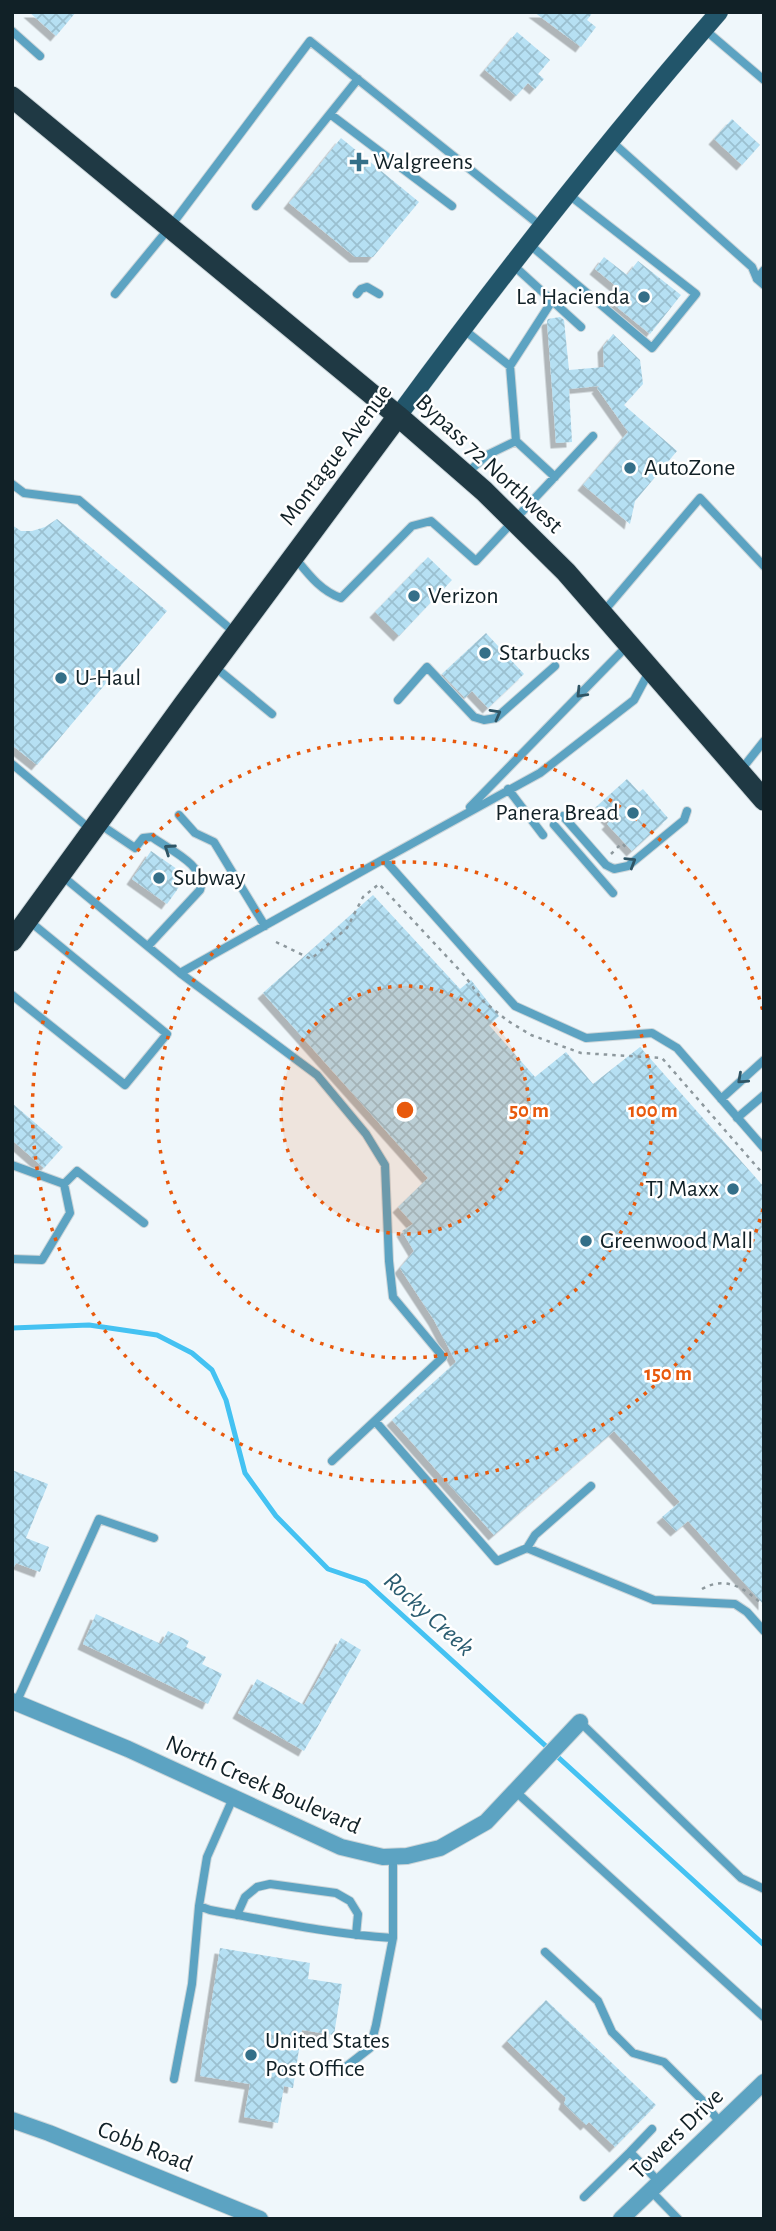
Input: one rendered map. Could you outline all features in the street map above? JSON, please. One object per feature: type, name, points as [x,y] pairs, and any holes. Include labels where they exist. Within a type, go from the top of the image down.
[{"type":"highway","name":"Bypass 72 Northwest","points":[[12,97],[466,474],[515,520],[602,612],[764,800]]},
{"type":"highway","name":"Montague Avenue","points":[[12,942],[398,416]]},
{"type":"main road","name":"Montague Avenue","points":[[398,416],[610,140],[719,12]]},
{"type":"street","name":"North Creek Boulevard","points":[[14,1702],[128,1749],[341,1847],[369,1855],[393,1857],[440,1848],[486,1822],[580,1722]]},
{"type":"street","name":"Towers Drive","points":[[621,2219],[764,2082]]},
{"type":"street","name":"Cobb Road","points":[[12,2120],[260,2219]]},
{"type":"lane","points":[[704,29],[764,80]]},
{"type":"lane","points":[[12,32],[40,56]]},
{"type":"lane","points":[[115,294],[170,227],[310,41],[542,227]]},
{"type":"lane","points":[[256,206],[358,79]]},
{"type":"lane","points":[[330,114],[452,206]]},
{"type":"lane","points":[[610,140],[752,267],[760,282]]},
{"type":"lane","points":[[529,244],[652,348],[696,294],[568,194]]},
{"type":"lane","points":[[513,265],[581,327]]},
{"type":"lane","points":[[760,282],[764,270]]},
{"type":"lane","points":[[357,294],[367,287],[379,294]]},
{"type":"lane","points":[[552,300],[510,366],[516,441],[555,477]]},
{"type":"lane","points":[[463,329],[510,366]]},
{"type":"lane","points":[[294,557],[318,584],[341,598],[412,526],[426,521],[436,524],[476,561],[593,436]]},
{"type":"lane","points":[[466,474],[487,455],[516,441]]},
{"type":"lane","points":[[12,484],[24,493],[79,499],[236,634]]},
{"type":"lane","points":[[602,612],[700,498],[764,566]]},
{"type":"lane","points":[[464,814],[629,643]]},
{"type":"lane","points":[[213,665],[272,714]]},
{"type":"lane","points":[[398,700],[427,667],[474,717],[484,720],[496,718],[555,666]]},
{"type":"lane","points":[[180,973],[540,773],[634,700],[650,669]]},
{"type":"lane","points":[[739,772],[764,741]]},
{"type":"lane","points":[[12,764],[95,827],[135,848],[143,838],[152,837],[197,869],[202,883],[200,890],[148,946]]},
{"type":"lane","points":[[508,789],[542,835]]},
{"type":"lane","points":[[563,816],[606,865],[614,869],[628,866],[680,823],[687,811]]},
{"type":"lane","points":[[179,815],[195,833],[214,842],[265,926]]},
{"type":"lane","points":[[554,825],[613,893]]},
{"type":"lane","points":[[384,859],[515,1006],[586,1038],[652,1033],[677,1048],[764,1148]]},
{"type":"lane","points":[[60,875],[180,973],[317,1075],[366,1134],[385,1165],[393,1297],[443,1357],[332,1461]]},
{"type":"lane","points":[[12,995],[125,1085],[167,1034],[28,920]]},
{"type":"lane","points":[[721,1099],[764,1060]]},
{"type":"lane","points":[[737,1118],[764,1095]]},
{"type":"lane","points":[[12,1165],[64,1184]]},
{"type":"lane","points":[[64,1184],[77,1171],[144,1223]]},
{"type":"lane","points":[[12,1259],[42,1260],[70,1213],[64,1184]]},
{"type":"lane","points":[[375,1421],[497,1561],[527,1548],[535,1535],[591,1486]]},
{"type":"lane","points":[[14,1702],[99,1519],[154,1538]]},
{"type":"lane","points":[[527,1548],[654,1600],[735,1604],[747,1612],[764,1631]]},
{"type":"lane","points":[[580,1722],[741,1878],[764,1889]]},
{"type":"lane","points":[[515,1791],[764,2017]]},
{"type":"lane","points":[[174,2078],[192,1984],[199,1906],[207,1857],[233,1798]]},
{"type":"lane","points":[[343,2069],[370,2048],[393,1938],[393,1857]]},
{"type":"lane","points":[[237,1915],[245,1897],[257,1887],[270,1884],[336,1893],[350,1901],[358,1914],[356,1936]]},
{"type":"lane","points":[[199,1906],[356,1936],[393,1938]]},
{"type":"lane","points":[[545,1952],[598,2001],[612,2032],[634,2053],[664,2062],[704,2101],[721,2124]]},
{"type":"lane","points":[[584,2197],[652,2130]]},
{"type":"lane","points":[[630,2152],[678,2219]]},
{"type":"path","points":[[621,868],[611,854],[622,843],[630,849]]},
{"type":"path","points":[[696,1592],[709,1585],[732,1583],[764,1605]]},
{"type":"building","points":[[29,12],[76,12],[56,36]]},
{"type":"building","points":[[534,12],[593,12],[587,20],[596,27],[581,47]]},
{"type":"building","points":[[517,32],[550,60],[538,74],[544,79],[535,89],[528,83],[516,96],[485,70]]},
{"type":"building","points":[[732,119],[760,145],[742,165],[714,139]]},
{"type":"building","name":"Walgreens","points":[[341,138],[419,202],[373,257],[355,257],[289,203]]},
{"type":"building","name":"La Hacienda","points":[[604,257],[627,275],[638,261],[681,295],[650,334],[607,299],[617,287],[595,269]]},
{"type":"building","points":[[560,317],[564,320],[569,370],[604,367],[603,347],[613,334],[640,360],[643,384],[624,405],[677,451],[635,501],[630,524],[583,485],[628,432],[597,388],[599,386],[569,389],[572,442],[556,443],[547,321]]},
{"type":"building","name":"U-Haul","points":[[57,519],[167,611],[37,765],[12,745],[12,525],[21,531],[32,531]]},
{"type":"building","name":"Verizon","points":[[428,557],[452,580],[399,636],[375,612]]},
{"type":"building","name":"Starbucks","points":[[486,633],[524,674],[488,708],[472,691],[465,698],[442,674]]},
{"type":"building","name":"Panera Bread","points":[[627,779],[639,792],[643,789],[668,818],[632,851],[607,824],[610,821],[596,807]]},
{"type":"building","name":"Subway","points":[[151,851],[187,876],[167,904],[132,879]]},
{"type":"building","name":"Greenwood Mall","points":[[373,895],[460,989],[471,980],[499,1016],[489,1025],[535,1077],[566,1052],[593,1084],[640,1047],[764,1187],[764,1605],[688,1521],[676,1531],[662,1517],[680,1502],[614,1431],[494,1535],[392,1420],[456,1362],[434,1320],[400,1268],[414,1251],[402,1231],[413,1224],[398,1207],[428,1178],[263,993]]},
{"type":"building","points":[[12,1103],[63,1147],[44,1168],[12,1140]]},
{"type":"building","points":[[12,1470],[48,1484],[26,1538],[49,1547],[40,1572],[16,1563],[12,1571]]},
{"type":"building","points":[[96,1614],[161,1644],[168,1631],[189,1641],[186,1647],[206,1657],[202,1664],[222,1674],[208,1704],[83,1644]]},
{"type":"building","points":[[341,1638],[361,1650],[304,1751],[238,1713],[257,1679],[304,1705]]},
{"type":"building","name":"United States Post Office","points":[[220,1948],[310,1963],[308,1979],[342,1984],[334,2035],[302,2030],[293,2088],[284,2086],[278,2123],[244,2117],[250,2084],[200,2076]]},
{"type":"building","points":[[546,2000],[656,2105],[615,2147],[589,2122],[586,2125],[564,2104],[566,2098],[507,2041]]},
{"type":"waterway","name":"Rocky Creek","points":[[12,1328],[89,1325],[157,1335],[192,1353],[212,1370],[226,1400],[245,1473],[276,1516],[328,1569],[366,1582],[764,1945]]},
{"type":"place","name":"Walgreens","points":[[359,162]]},
{"type":"place","name":"La Hacienda","points":[[644,297]]},
{"type":"place","name":"AutoZone","points":[[630,468]]},
{"type":"place","name":"Verizon","points":[[414,596]]},
{"type":"place","name":"Starbucks","points":[[485,653]]},
{"type":"place","name":"U-Haul","points":[[61,678]]},
{"type":"place","name":"Panera Bread","points":[[633,813]]},
{"type":"place","name":"Subway","points":[[159,878]]},
{"type":"place","name":"TJ Maxx","points":[[733,1189]]},
{"type":"place","name":"Greenwood Mall","points":[[586,1241]]},
{"type":"place","name":"United States Post Office","points":[[251,2055]]}]
